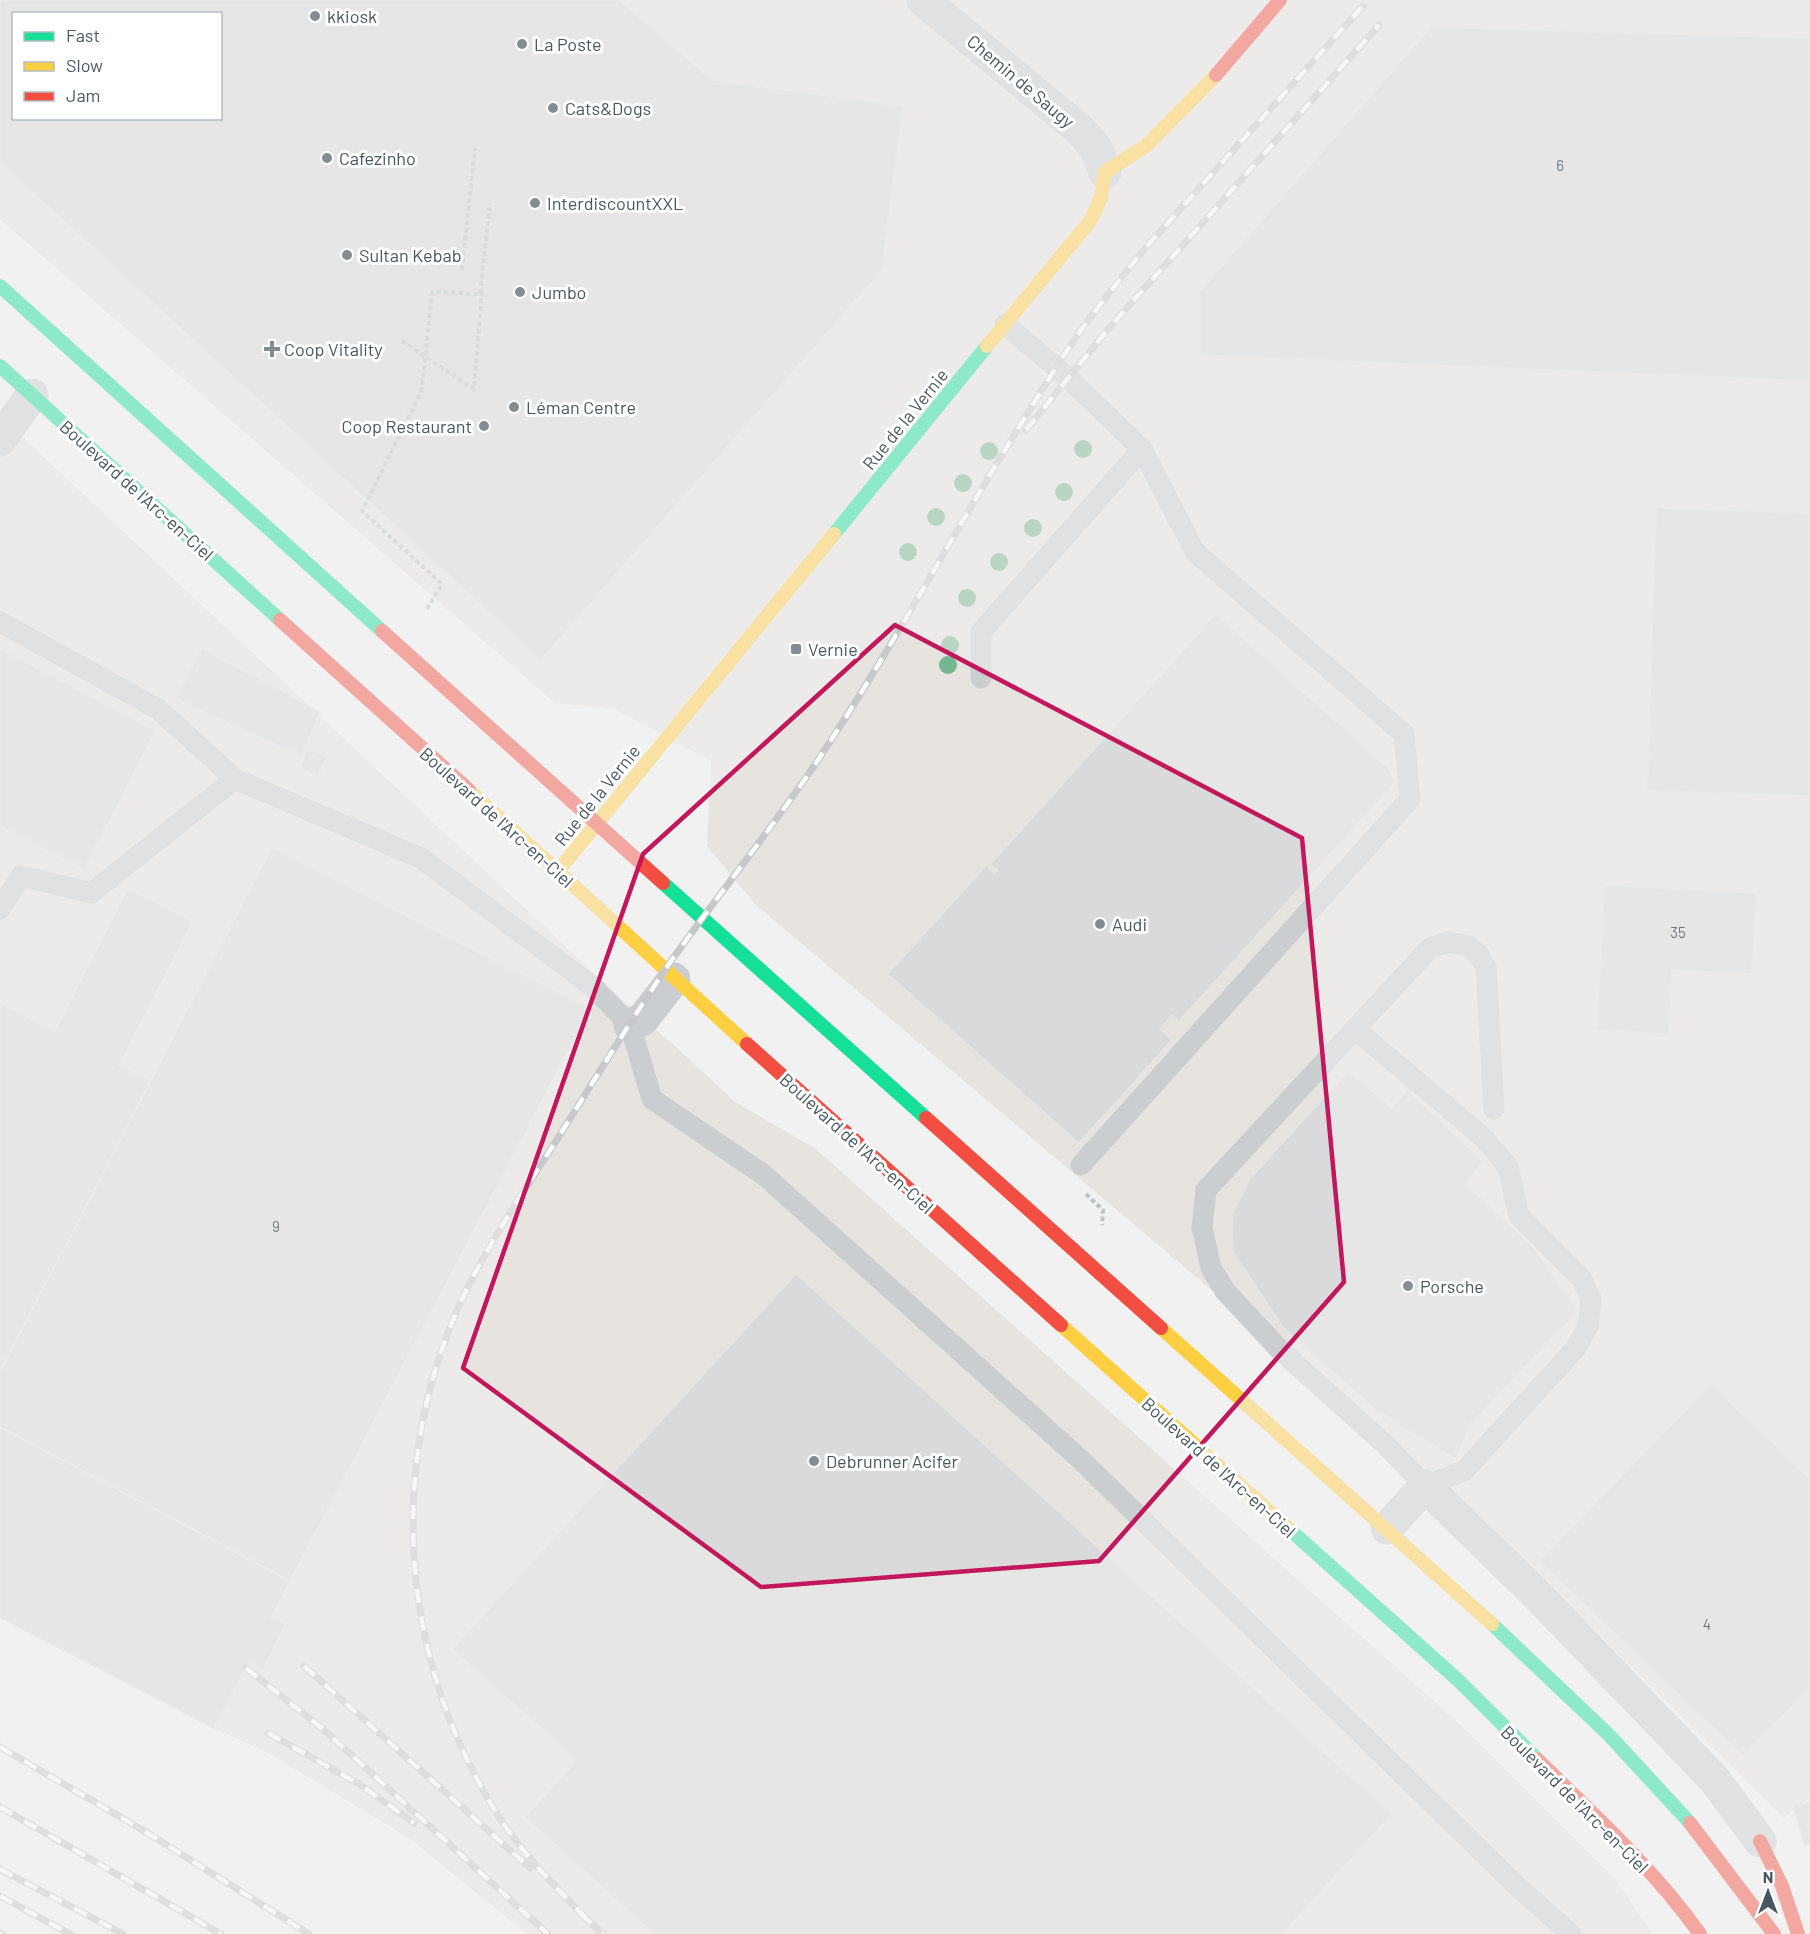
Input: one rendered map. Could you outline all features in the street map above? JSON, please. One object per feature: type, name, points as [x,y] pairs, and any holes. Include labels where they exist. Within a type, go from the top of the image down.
[{"type":"main road","points":[[1105,172],[1154,139],[1214,77],[1280,0]]},
{"type":"main road","name":"Rue de la Vernie","points":[[558,872],[1090,220],[1100,204],[1105,188],[1105,172]]},
{"type":"main road","points":[[0,286],[596,824],[1524,1652],[1593,1718],[1659,1787],[1717,1855],[1774,1934]]},
{"type":"main road","name":"Boulevard de l'Arc-en-Ciel","points":[[0,366],[674,979],[1459,1682],[1629,1851],[1662,1886],[1700,1934]]},
{"type":"main road","points":[[1760,1841],[1777,1872],[1791,1906],[1798,1934]]},
{"type":"street","name":"Chemin de Saugy","points":[[923,0],[1080,130],[1096,148],[1105,172]]},
{"type":"street","points":[[0,440],[32,394]]},
{"type":"street","points":[[630,1025],[643,1019],[674,979]]},
{"type":"street","points":[[1387,1528],[1425,1486],[1535,1593],[1714,1779],[1760,1841]]},
{"type":"lane","points":[[1005,324],[1068,378],[1142,449],[1195,552],[1404,734],[1410,799],[1081,1165]]},
{"type":"lane","points":[[981,678],[981,632],[1142,449]]},
{"type":"lane","points":[[0,622],[158,709],[235,779],[421,858],[592,986],[630,1025],[652,1099],[764,1175],[1080,1459],[1518,1887],[1571,1934]]},
{"type":"lane","points":[[0,909],[21,876],[91,893],[235,779]]},
{"type":"lane","points":[[1355,1029],[1484,1137],[1508,1167],[1520,1216],[1582,1279],[1591,1299],[1588,1326],[1576,1348],[1464,1471],[1425,1486],[1388,1447],[1280,1350],[1225,1291],[1211,1268],[1202,1227],[1206,1190],[1355,1029],[1430,948],[1449,942],[1468,946],[1479,955],[1486,967],[1494,1109]]},
{"type":"path","points":[[462,270],[475,148]]},
{"type":"path","points":[[402,341],[420,353],[429,359],[447,371],[474,388],[489,203],[480,294],[432,292],[426,356],[424,366],[422,388],[420,396],[362,511],[442,584],[427,609]]},
{"type":"path","points":[[1081,1165],[1085,1193],[1103,1210],[1101,1230]]},
{"type":"highlighted area","points":[[895,625],[1302,838],[1344,1282],[1099,1561],[761,1587],[463,1368],[643,854]]},
{"type":"shaded area","points":[[0,0],[1810,0],[1810,1797],[1784,1818],[1473,1511],[756,905],[707,846],[711,761],[615,709],[555,703],[0,219]]},
{"type":"shaded area","points":[[0,416],[643,1019],[735,1102],[816,1149],[1464,1728],[1614,1878],[1653,1934],[527,1934],[409,1838],[268,1753],[214,1728],[0,1618]]},
{"type":"building","name":"Léman Centre","points":[[0,0],[619,0],[712,80],[903,106],[882,270],[541,660],[0,162]]},
{"type":"building","points":[[1431,27],[1810,38],[1810,381],[1200,355],[1200,291]]},
{"type":"building","points":[[1656,508],[1810,513],[1810,796],[1647,791]]},
{"type":"building","name":"Audi","points":[[1216,614],[1389,769],[1394,780],[1391,787],[1179,1021],[1172,1015],[1160,1029],[1172,1040],[1079,1143],[888,974],[986,866],[994,874],[998,870],[991,864]]},
{"type":"building","points":[[202,648],[320,712],[301,757],[176,698]]},
{"type":"building","points":[[0,650],[156,730],[84,869],[0,826]]},
{"type":"building","points":[[307,749],[327,757],[318,777],[300,767]]},
{"type":"building","points":[[272,847],[590,1009],[290,1581],[0,1427],[0,1372]]},
{"type":"building","points":[[1604,885],[1756,893],[1752,974],[1672,970],[1669,1034],[1597,1030]]},
{"type":"building","points":[[128,888],[193,921],[119,1065],[151,1080],[0,1372],[0,1003],[55,1031]]},
{"type":"building","name":"Porsche","points":[[1348,1071],[1392,1108],[1407,1090],[1483,1161],[1466,1184],[1534,1248],[1578,1311],[1470,1425],[1456,1459],[1377,1411],[1283,1327],[1232,1250],[1233,1214],[1250,1179]]},
{"type":"building","name":"Debrunner Acifer","points":[[796,1274],[1392,1814],[1282,1934],[654,1934],[525,1817],[577,1760],[452,1649]]},
{"type":"building","points":[[1711,1384],[1810,1479],[1810,1687],[1743,1756],[1539,1561]]},
{"type":"building","points":[[0,1427],[290,1581],[271,1618],[285,1624],[263,1670],[249,1662],[214,1728],[0,1618]]},
{"type":"building","points":[[1810,1802],[1810,1843],[1804,1845],[1793,1806]]},
{"type":"railway","points":[[586,1918],[532,1861],[503,1823],[471,1767],[445,1707],[427,1646],[416,1583],[413,1519],[417,1455],[429,1392],[449,1330],[483,1258],[625,1031],[669,964],[782,812],[845,719],[994,468],[1076,337],[1148,245],[1363,6]]},
{"type":"railway","points":[[1026,430],[1109,328],[1379,25]]},
{"type":"railway","points":[[304,1666],[530,1868]]},
{"type":"railway","points":[[246,1668],[323,1729],[548,1934]]},
{"type":"railway","points":[[268,1733],[359,1784],[414,1823]]},
{"type":"railway","points":[[0,1747],[141,1829],[309,1934]]},
{"type":"railway","points":[[0,1807],[221,1934]]},
{"type":"railway","points":[[0,1869],[123,1934]]},
{"type":"railway","points":[[0,1896],[70,1934]]},
{"type":"railway","points":[[581,1914],[603,1934]]},
{"type":"traffic: fast","points":[[0,286],[382,631]]},
{"type":"traffic: fast","points":[[834,534],[987,346]]},
{"type":"traffic: fast","points":[[0,366],[280,620]]},
{"type":"traffic: fast","points":[[663,883],[926,1118]]},
{"type":"traffic: fast","points":[[1288,1528],[1459,1681],[1537,1759]]},
{"type":"traffic: fast","points":[[1492,1624],[1609,1735],[1690,1823]]},
{"type":"traffic: slow","points":[[987,346],[1091,220],[1101,197],[1105,172],[1146,146],[1216,75]]},
{"type":"traffic: slow","points":[[558,871],[834,534]]},
{"type":"traffic: slow","points":[[469,790],[747,1044]]},
{"type":"traffic: slow","points":[[1061,1325],[1288,1528]]},
{"type":"traffic: slow","points":[[1161,1328],[1492,1624]]},
{"type":"traffic: jam","points":[[1216,75],[1280,0]]},
{"type":"traffic: jam","points":[[280,620],[469,790]]},
{"type":"traffic: jam","points":[[382,631],[663,883]]},
{"type":"traffic: jam","points":[[747,1044],[1061,1325]]},
{"type":"traffic: jam","points":[[926,1118],[1161,1328]]},
{"type":"traffic: jam","points":[[1537,1759],[1643,1865],[1700,1934]]},
{"type":"traffic: jam","points":[[1690,1823],[1774,1934]]},
{"type":"traffic: jam","points":[[1760,1841],[1782,1886],[1798,1934]]},
{"type":"place","name":"kkiosk","points":[[315,16]]},
{"type":"place","name":"La Poste","points":[[522,44]]},
{"type":"place","name":"Cats&Dogs","points":[[553,108]]},
{"type":"place","name":"Cafezinho","points":[[327,158]]},
{"type":"place","name":"InterdiscountXXL","points":[[535,203]]},
{"type":"place","name":"Sultan Kebab","points":[[347,255]]},
{"type":"place","name":"Jumbo","points":[[520,292]]},
{"type":"place","name":"Coop Vitality","points":[[272,349]]},
{"type":"place","name":"Léman Centre","points":[[514,407]]},
{"type":"place","name":"Coop Restaurant","points":[[484,426]]},
{"type":"place","name":"Vernie","points":[[796,649]]},
{"type":"place","name":"Audi","points":[[1100,924]]},
{"type":"place","name":"Porsche","points":[[1408,1286]]},
{"type":"place","name":"Debrunner Acifer","points":[[814,1461]]}]
